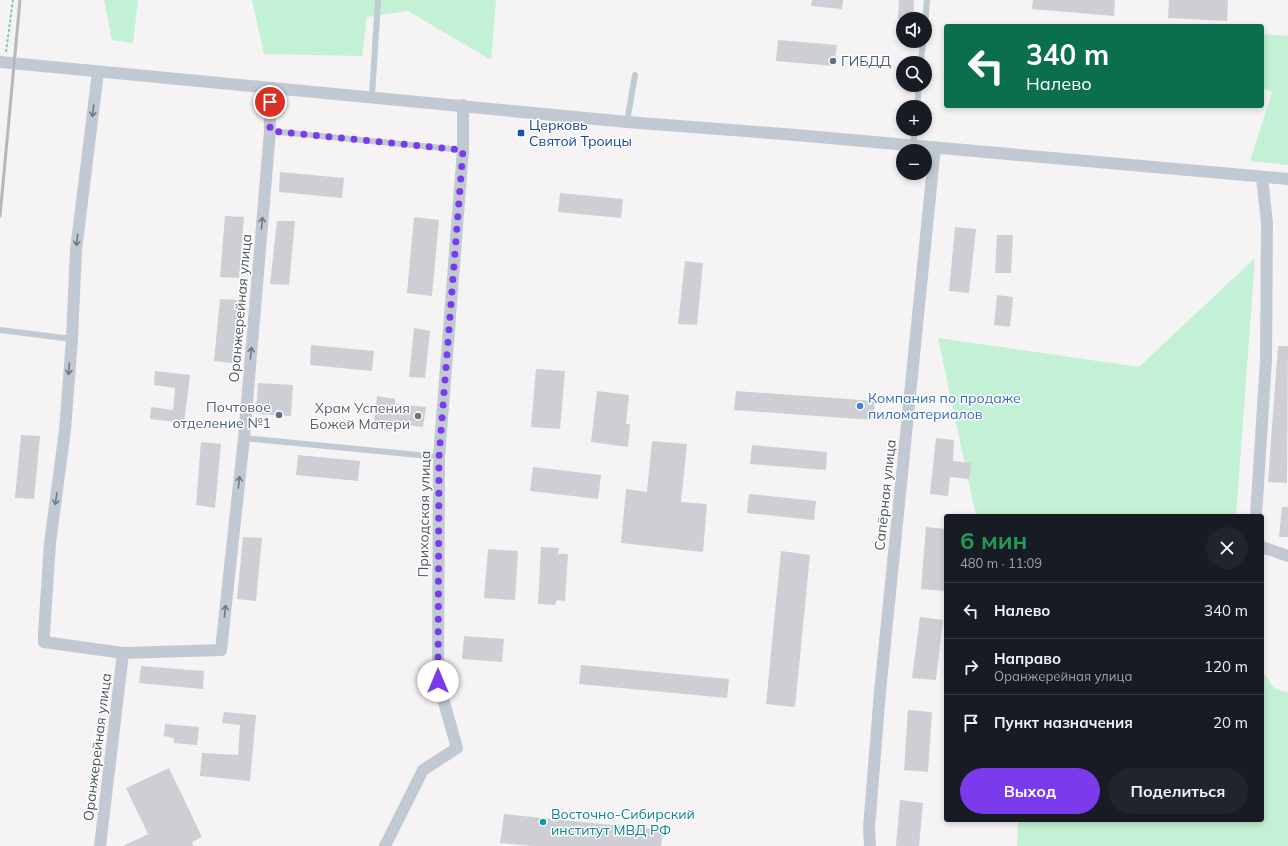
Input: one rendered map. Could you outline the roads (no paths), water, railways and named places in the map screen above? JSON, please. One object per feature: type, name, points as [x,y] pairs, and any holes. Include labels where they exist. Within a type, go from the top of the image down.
[{"type":"street","points":[[2,63],[372,96],[627,122],[901,144]]},
{"type":"street","points":[[98,72],[76,250],[72,339],[65,430],[50,543],[44,642],[123,652]]},
{"type":"street","name":"Оранжерейная улица","points":[[100,846],[123,652],[221,650],[244,438],[270,131],[269,88]]},
{"type":"street","name":"Приходская улица","points":[[386,846],[423,770],[457,748],[438,681],[439,457],[463,150],[463,105]]},
{"type":"street","points":[[932,147],[1288,179]]},
{"type":"street","name":"Сапёрная улица","points":[[870,846],[869,828],[880,692],[935,147]]},
{"type":"street","points":[[1256,514],[1266,360],[1267,223],[1262,177]]},
{"type":"street","points":[[1264,548],[1288,556]]},
{"type":"lane","points":[[372,96],[378,0]]},
{"type":"lane","points":[[927,12],[928,0]]},
{"type":"lane","points":[[627,122],[635,75]]},
{"type":"lane","points":[[270,131],[463,150]]},
{"type":"lane","points":[[0,330],[72,339]]},
{"type":"lane","points":[[244,438],[439,457]]},
{"type":"railway","points":[[0,216],[20,0]]},
{"type":"place","name":"ГИБДД","points":[[833,61]]},
{"type":"place","name":"Церковь Святой Троицы","points":[[521,133]]},
{"type":"place","name":"Компания по продаже пиломатериалов","points":[[860,406]]},
{"type":"place","name":"Почтовое отделение №1","points":[[279,415]]},
{"type":"place","name":"Храм Успения Божей Матери","points":[[418,416]]},
{"type":"place","name":"Восточно-Сибирский институт МВД РФ","points":[[543,822]]}]
